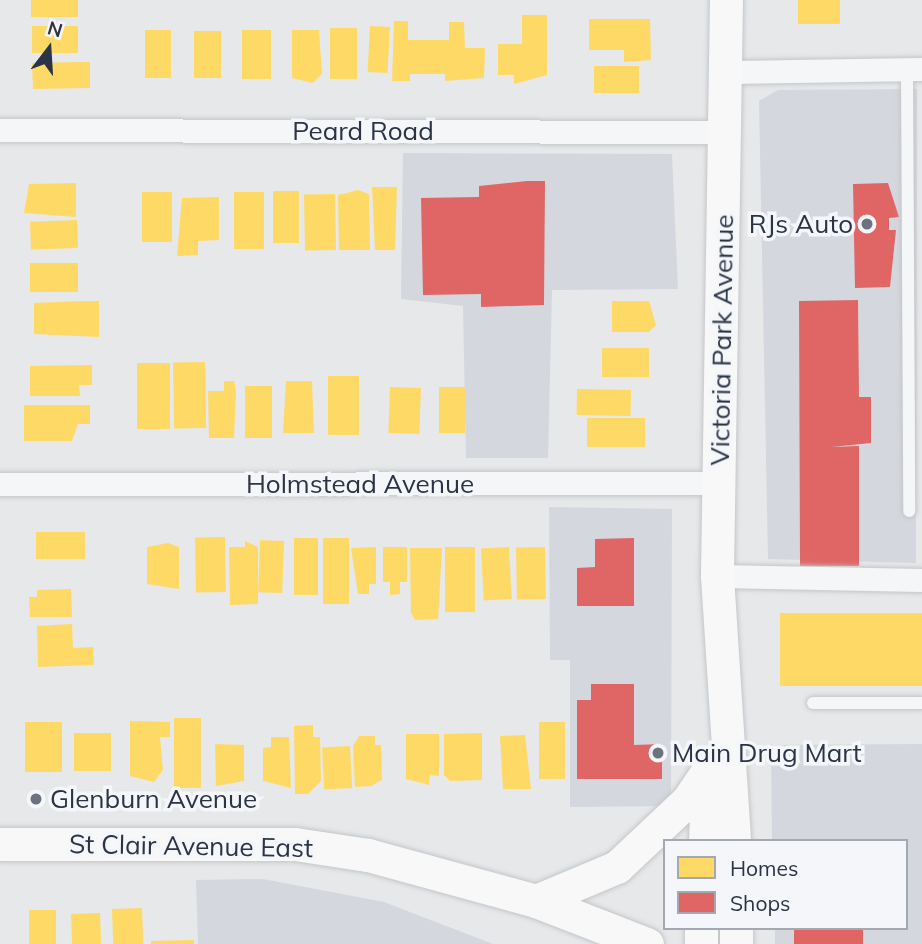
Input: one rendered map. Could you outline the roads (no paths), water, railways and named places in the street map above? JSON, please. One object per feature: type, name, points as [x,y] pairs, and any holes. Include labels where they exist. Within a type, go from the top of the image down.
[{"type":"main road","name":"Victoria Park Avenue","points":[[726,0],[728,72],[717,576],[720,681],[734,839]]},
{"type":"main road","name":"Victoria Park Avenue","points":[[705,839],[708,770],[720,681]]},
{"type":"main road","points":[[536,901],[617,867],[688,800],[708,770]]},
{"type":"main road","name":"St Clair Avenue East","points":[[0,844],[295,844],[381,858],[502,894],[536,901],[646,944]]},
{"type":"main road","name":"St Clair Avenue East","points":[[502,894],[519,912],[583,944]]},
{"type":"street","points":[[728,72],[915,69]]},
{"type":"street","name":"Peard Road","points":[[0,130],[726,132]]},
{"type":"street","name":"Holmstead Avenue","points":[[0,484],[720,483]]},
{"type":"street","points":[[717,576],[922,580]]},
{"type":"lane","points":[[909,511],[915,69]]},
{"type":"lane","points":[[813,702],[922,703]]},
{"type":"place","name":"RJs Auto","points":[[867,224]]},
{"type":"place","name":"Main Drug Mart","points":[[658,753]]},
{"type":"place","name":"Glenburn Avenue","points":[[36,799]]}]
